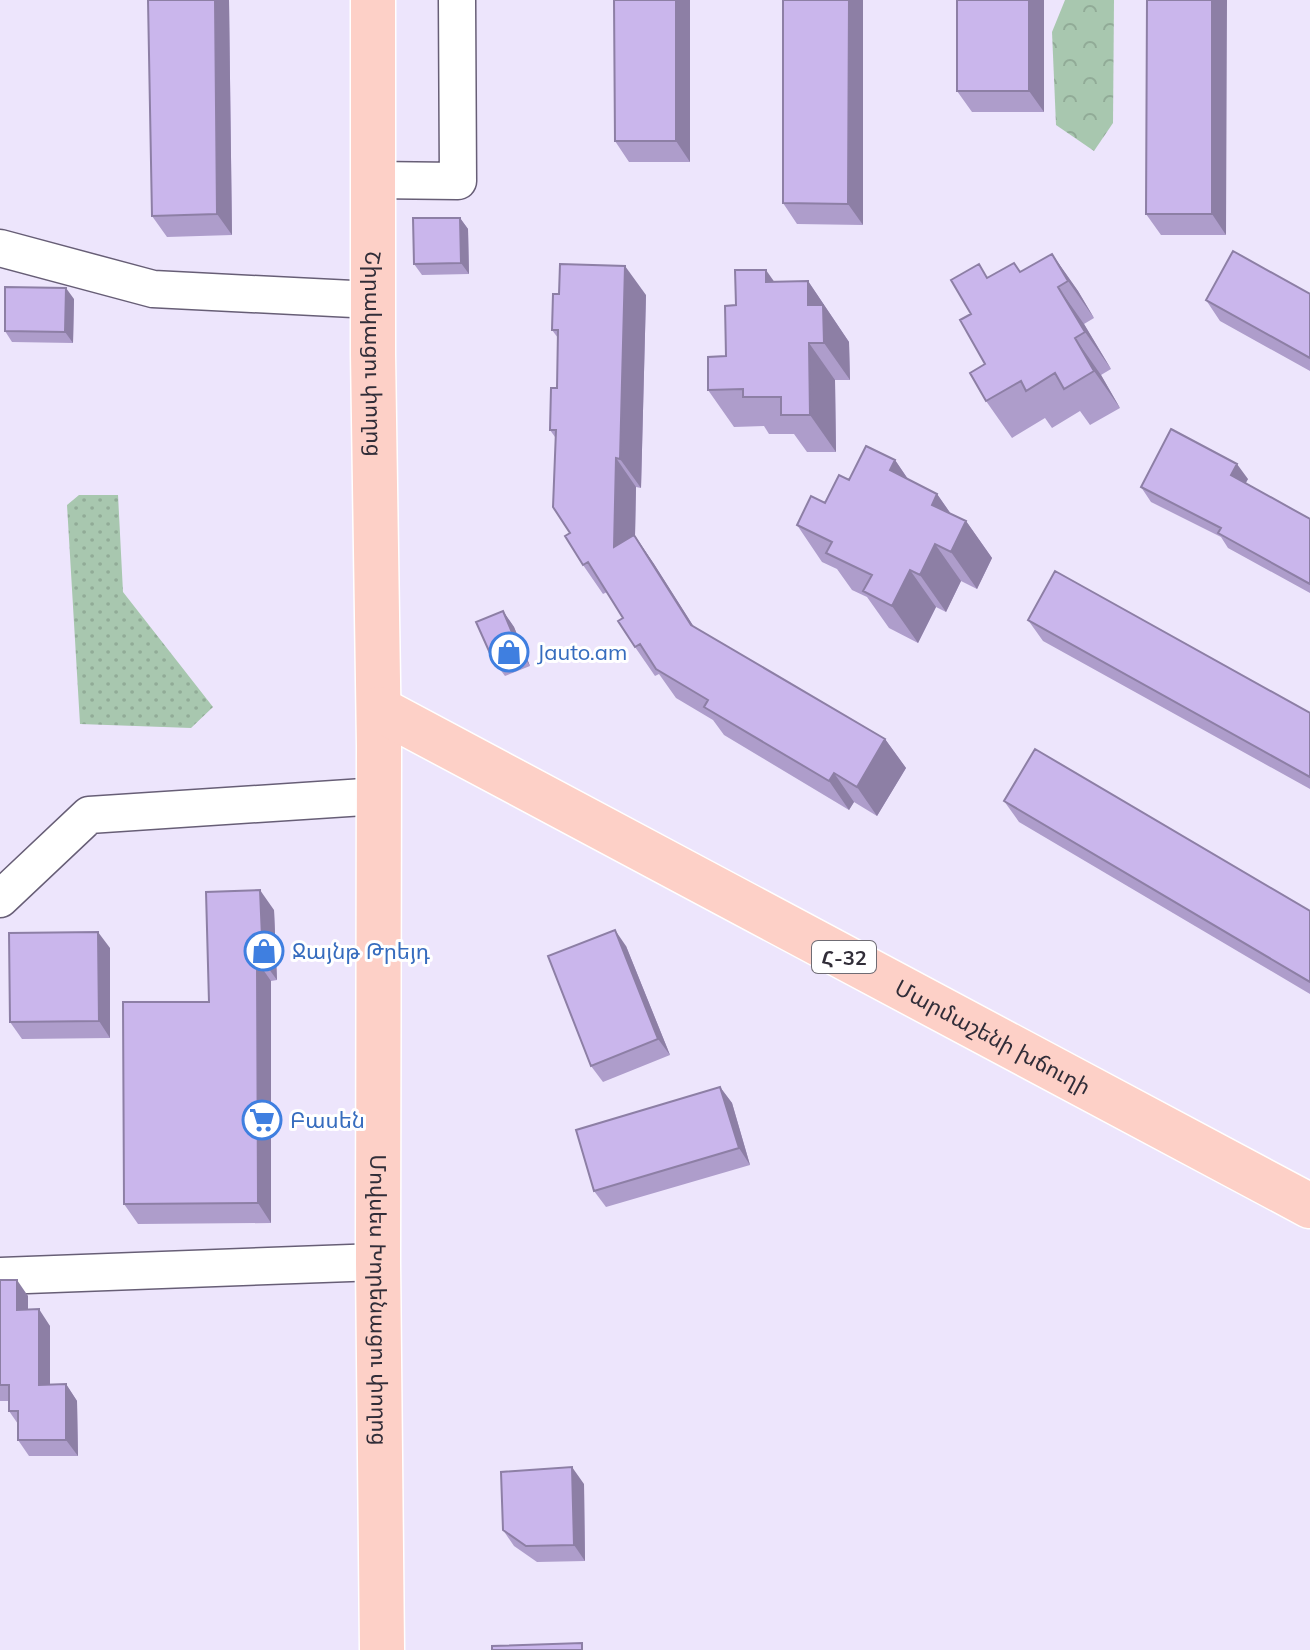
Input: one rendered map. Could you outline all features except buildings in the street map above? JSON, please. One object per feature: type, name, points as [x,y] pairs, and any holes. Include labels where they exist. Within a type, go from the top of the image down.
[{"type":"main road","name":"Շիրակացու փողոց","points":[[373,0],[373,300],[379,709]]},
{"type":"main road","name":"Մովսես Խորենացու փողոց","points":[[379,709],[378,1262],[382,1650]]},
{"type":"main road","name":"Մարմաշենի խճուղի","points":[[379,709],[1310,1206]]},
{"type":"street","points":[[372,180],[458,181],[457,0]]},
{"type":"street","points":[[0,248],[153,289],[373,300]]},
{"type":"street","points":[[0,899],[89,815],[379,796]]},
{"type":"street","points":[[0,1276],[378,1262]]},
{"type":"green space","points":[[1065,0],[1114,0],[1113,123],[1094,151],[1056,125],[1052,32]]},
{"type":"green space","points":[[79,495],[118,495],[123,592],[213,707],[191,728],[80,724],[67,505]]},
{"type":"place","name":"Jauto.am","points":[[509,652]]},
{"type":"place","name":"Ջայնթ Թրեյդ","points":[[264,951]]},
{"type":"place","name":"Բասեն","points":[[262,1120]]}]
